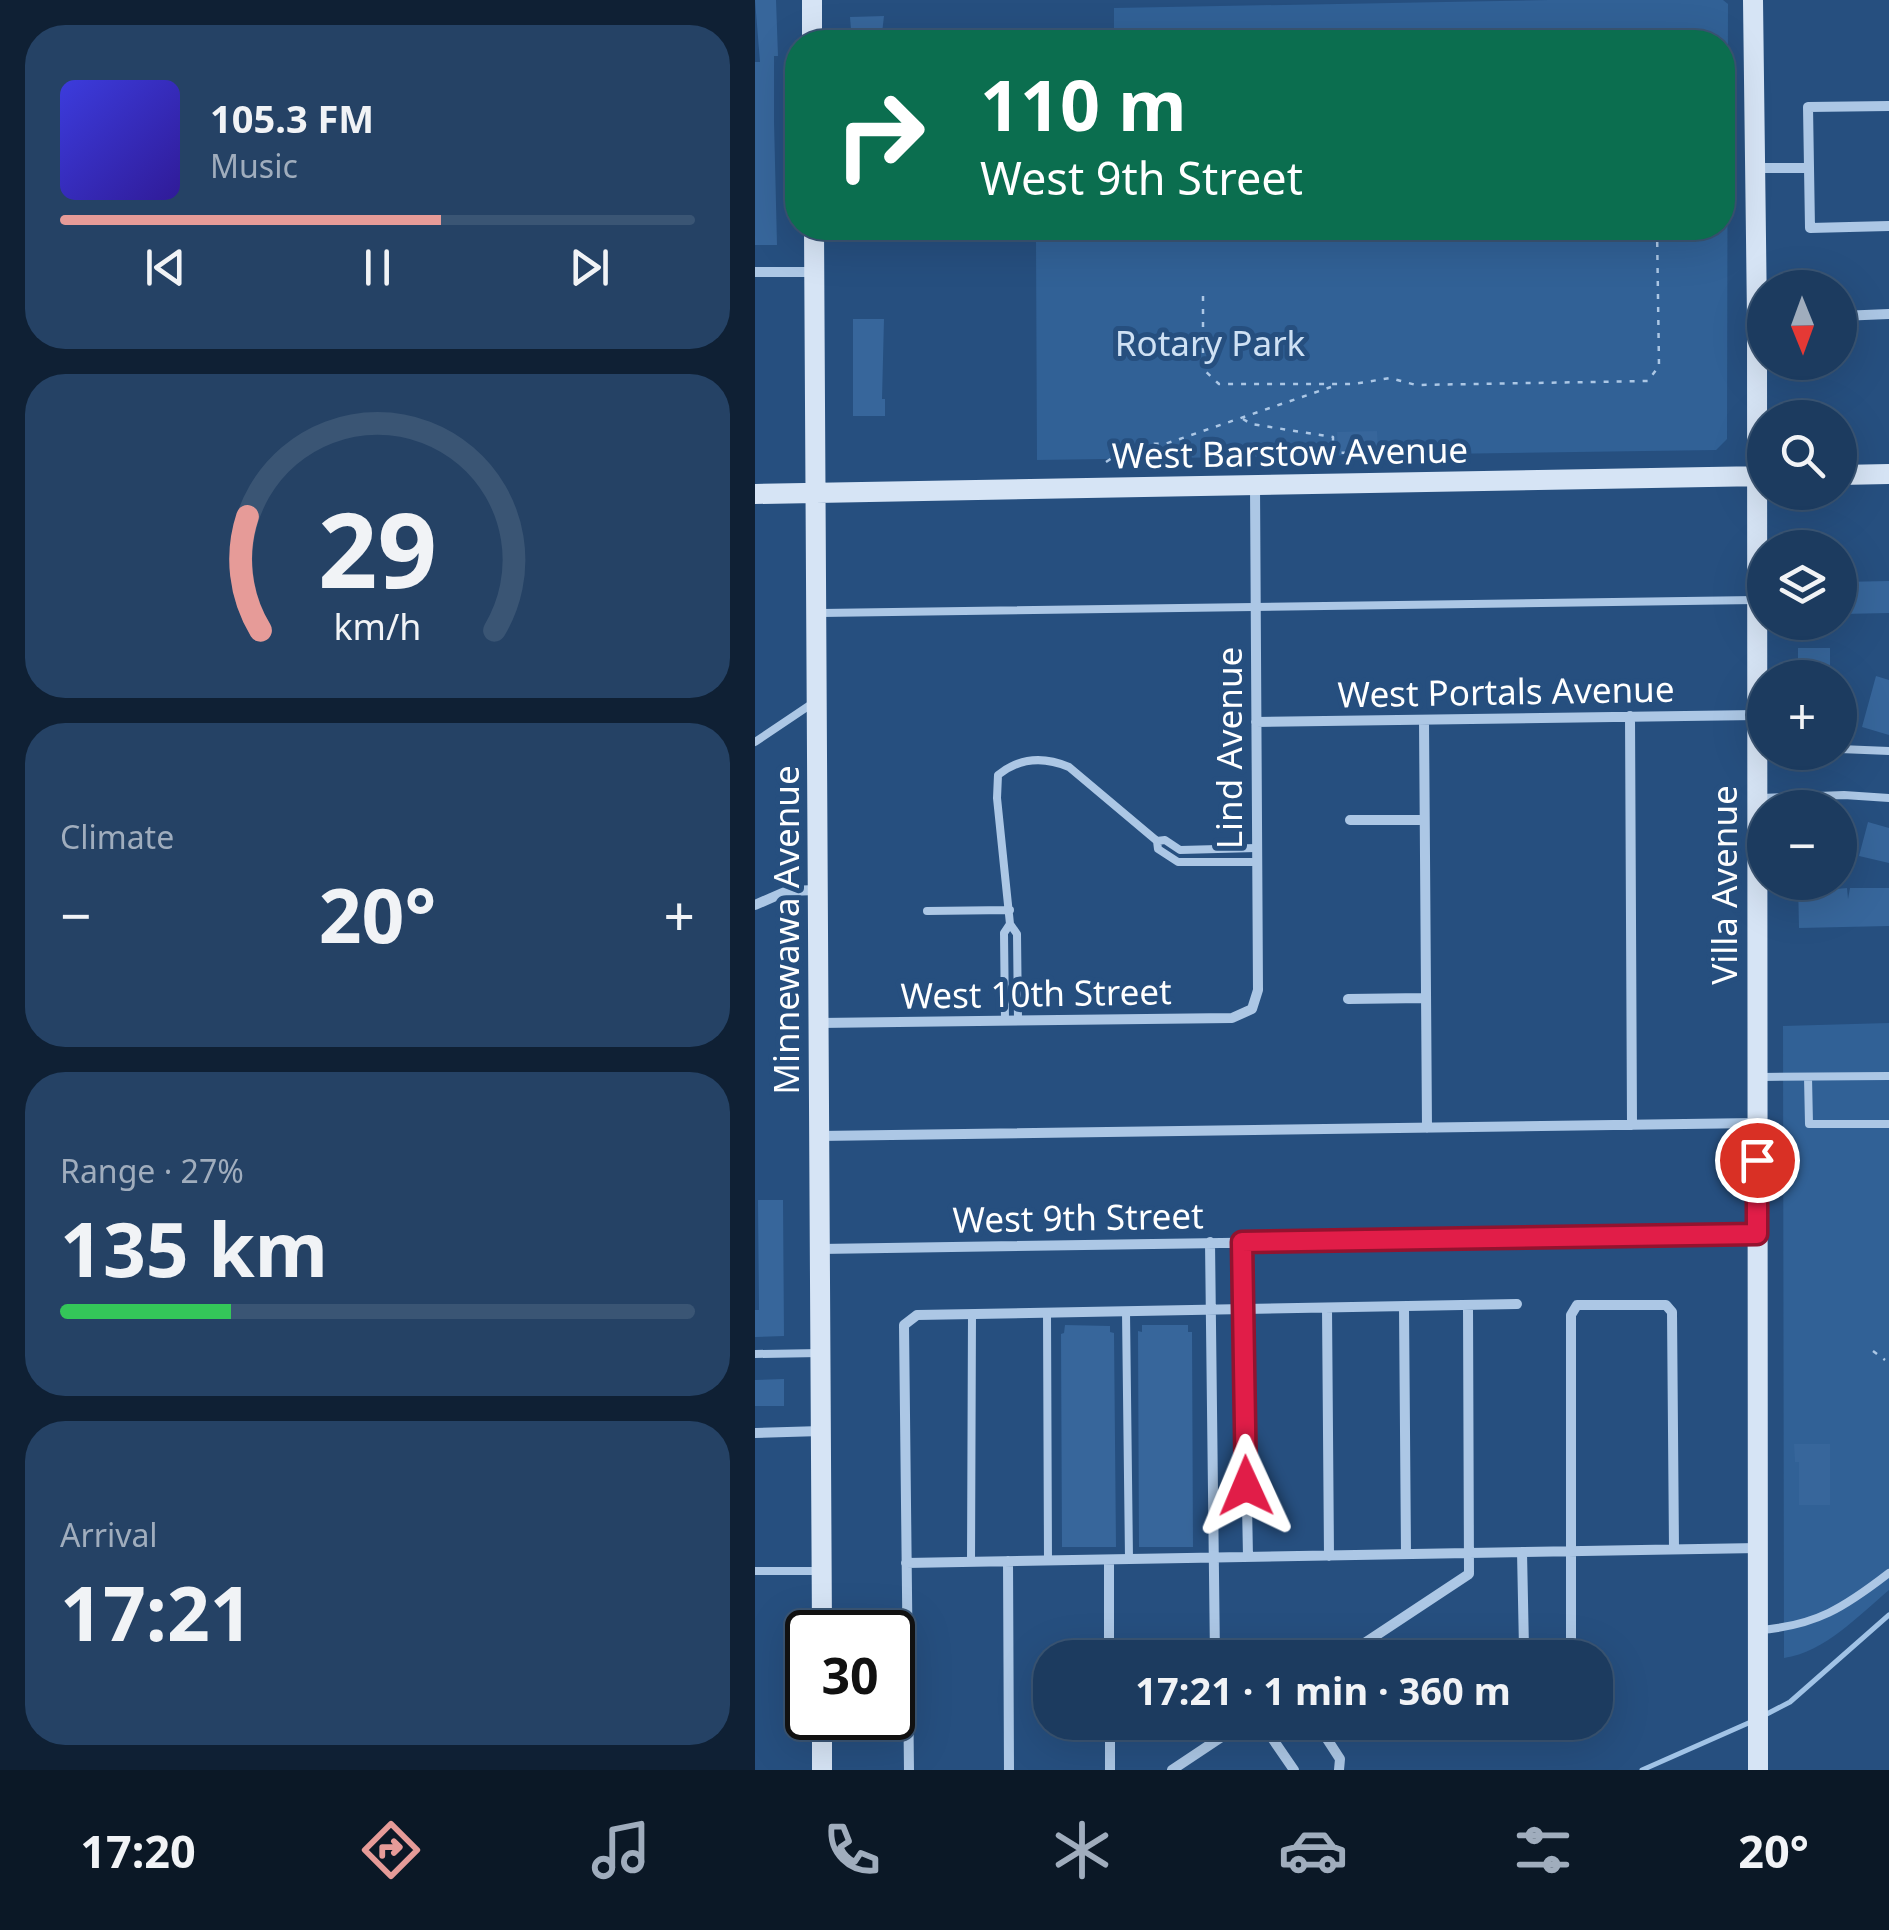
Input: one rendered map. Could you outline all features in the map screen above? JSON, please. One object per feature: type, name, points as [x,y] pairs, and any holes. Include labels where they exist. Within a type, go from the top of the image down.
[{"type":"main road","points":[[812,0],[813,30]]},
{"type":"main road","name":"Villa Avenue","points":[[1753,0],[1759,270]]},
{"type":"main road","name":"Minnewawa Avenue","points":[[813,240],[822,1610]]},
{"type":"main road","points":[[1857,475],[1889,474]]},
{"type":"main road","name":"West Barstow Avenue","points":[[755,494],[1747,476]]},
{"type":"main road","name":"Villa Avenue","points":[[1756,900],[1758,1762]]},
{"type":"main road","points":[[822,1740],[823,1770]]},
{"type":"street","points":[[1889,106],[1808,107],[1810,228],[1889,226]]},
{"type":"street","points":[[1755,168],[1809,168]]},
{"type":"street","points":[[755,272],[814,272]]},
{"type":"street","points":[[1857,315],[1889,314]]},
{"type":"street","name":"Lind Avenue","points":[[1252,1009],[1258,990],[1255,486]]},
{"type":"street","name":"West Portals Avenue","points":[[1256,722],[1747,715]]},
{"type":"street","points":[[1630,716],[1632,1125]]},
{"type":"street","points":[[1423,720],[1427,1128]]},
{"type":"street","points":[[1350,820],[1424,820]]},
{"type":"street","points":[[755,906],[787,891],[817,890]]},
{"type":"street","points":[[1348,999],[1425,998]]},
{"type":"street","name":"West 10th Street","points":[[818,1023],[1231,1018],[1252,1009]]},
{"type":"street","points":[[819,1136],[1756,1122]]},
{"type":"street","name":"West 9th Street","points":[[820,1249],[1757,1234]]},
{"type":"street","points":[[1210,1242],[1215,1640]]},
{"type":"street","points":[[1242,1242],[1248,1557]]},
{"type":"street","points":[[909,1770],[904,1325],[917,1315],[1517,1304]]},
{"type":"street","points":[[1369,1640],[1469,1574],[1468,1305]]},
{"type":"street","points":[[1522,1552],[1524,1649],[1528,1654],[1567,1654],[1571,1650],[1571,1315],[1577,1305],[1666,1305],[1672,1312],[1674,1549]]},
{"type":"street","points":[[1405,1306],[1405,1554]]},
{"type":"street","points":[[1327,1308],[1329,1556]]},
{"type":"street","points":[[755,1433],[821,1431]]},
{"type":"street","points":[[907,1563],[1758,1548]]},
{"type":"street","points":[[1109,1560],[1109,1640]]},
{"type":"street","points":[[1008,1562],[1009,1770]]},
{"type":"street","points":[[1110,1740],[1110,1770]]},
{"type":"street","points":[[1172,1770],[1218,1740]]},
{"type":"street","points":[[1273,1740],[1294,1770]]},
{"type":"street","points":[[1328,1740],[1339,1758],[1339,1770]]},
{"type":"lane","points":[[817,612],[1747,600]]},
{"type":"lane","points":[[755,742],[817,701]]},
{"type":"lane","points":[[1857,750],[1889,751]]},
{"type":"lane","points":[[1018,1020],[1017,934],[1010,924],[997,798],[998,775],[1015,761],[1055,761],[1069,766],[1157,841],[1158,849],[1178,862],[1256,862]]},
{"type":"lane","points":[[1857,796],[1889,798]]},
{"type":"lane","points":[[1157,841],[1165,840],[1180,850],[1255,848]]},
{"type":"lane","points":[[927,911],[1009,910]]},
{"type":"lane","points":[[1005,1020],[1005,933],[1010,924]]},
{"type":"lane","points":[[1755,1077],[1889,1076]]},
{"type":"lane","points":[[1808,1077],[1809,1124],[1889,1124]]},
{"type":"lane","points":[[1126,1312],[1129,1559]]},
{"type":"lane","points":[[1047,1313],[1048,1561]]},
{"type":"lane","points":[[971,1562],[972,1314]]},
{"type":"lane","points":[[755,1354],[820,1353]]},
{"type":"lane","points":[[755,1571],[821,1571]]},
{"type":"lane","points":[[1758,1630],[1795,1627],[1839,1610],[1889,1573]]},
{"type":"path","points":[[1203,296],[1203,368],[1219,384],[1337,384],[1390,378],[1416,385],[1648,382],[1659,366],[1657,240]]},
{"type":"path","points":[[1106,462],[1131,446],[1145,442],[1165,444],[1337,384]]},
{"type":"path","points":[[1242,419],[1251,424],[1333,437],[1333,453],[1395,452],[1395,457]]},
{"type":"path","points":[[1873,1351],[1885,1360]]},
{"type":"green space","name":"Rotary Park","points":[[1723,0],[1728,4],[1728,30],[1114,30],[1114,8]]},
{"type":"green space","name":"Rotary Park","points":[[1727,240],[1727,439],[1716,450],[1037,460],[1036,242]]},
{"type":"green space","points":[[1889,1023],[1889,1590],[1827,1641],[1784,1658],[1783,1026]]},
{"type":"building","points":[[755,0],[776,0],[777,245],[755,245],[755,62],[760,62]]},
{"type":"building","points":[[884,16],[882,30],[851,30],[850,17]]},
{"type":"building","points":[[853,319],[884,319],[885,416],[853,416]]},
{"type":"building","points":[[1377,431],[1378,451],[1338,452],[1337,432]]},
{"type":"building","points":[[1889,581],[1889,613],[1857,614],[1857,582]]},
{"type":"building","points":[[1798,648],[1830,648],[1830,660],[1798,660]]},
{"type":"building","points":[[1876,676],[1889,680],[1889,735],[1862,727]]},
{"type":"building","points":[[1868,822],[1889,828],[1889,863],[1859,856]]},
{"type":"building","points":[[1857,888],[1889,888],[1889,926],[1799,928],[1798,900],[1857,900]]},
{"type":"building","points":[[758,1200],[783,1200],[784,1336],[755,1337],[755,1310],[759,1310]]},
{"type":"building","points":[[1065,1325],[1110,1326],[1114,1333],[1116,1547],[1062,1547],[1061,1334]]},
{"type":"building","points":[[1142,1325],[1188,1325],[1188,1332],[1192,1332],[1193,1547],[1139,1547],[1138,1331],[1142,1332]]},
{"type":"building","points":[[784,1379],[784,1406],[755,1406],[755,1380]]},
{"type":"building","points":[[1794,1444],[1830,1444],[1830,1505],[1799,1505],[1799,1462],[1795,1462]]},
{"type":"waterway","points":[[1763,1716],[1790,1702],[1889,1615]]},
{"type":"waterway","points":[[1642,1770],[1753,1721]]},
{"type":"route","points":[[1246,1486],[1242,1242],[1757,1234],[1757,1160]]}]
